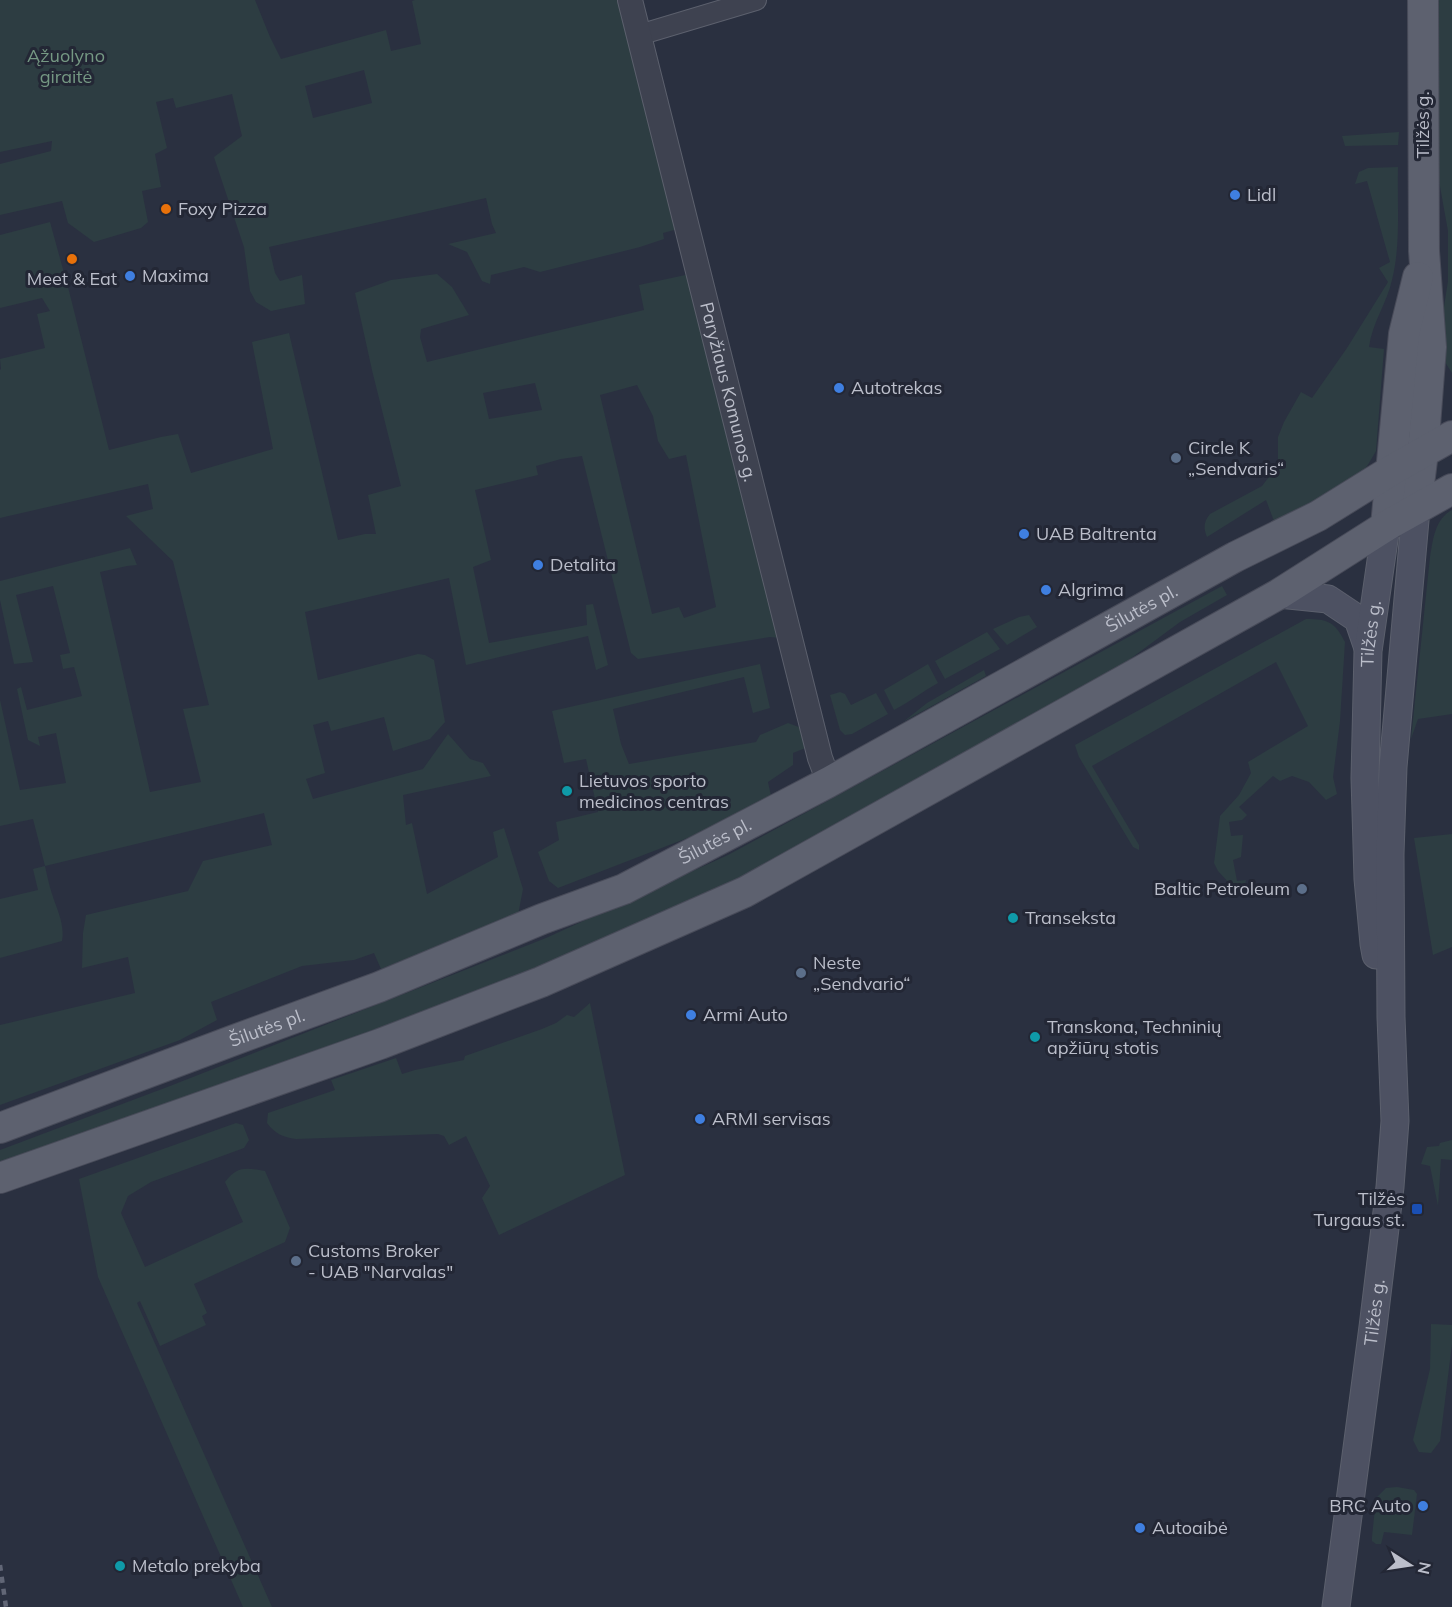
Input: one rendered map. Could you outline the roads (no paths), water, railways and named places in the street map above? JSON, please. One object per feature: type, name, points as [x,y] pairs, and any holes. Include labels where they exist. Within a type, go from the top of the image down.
[{"type":"main road","name":"Tilžės g.","points":[[1336,1607],[1390,1187],[1395,1121],[1391,1017],[1390,854],[1393,767],[1416,509],[1424,452],[1431,347],[1424,251],[1423,0]]},
{"type":"main road","name":"Tilžės g.","points":[[1391,1017],[1374,944],[1368,879],[1365,778],[1368,651],[1386,526],[1404,334],[1424,251]]},
{"type":"main road","points":[[1431,347],[1452,380]]},
{"type":"main road","name":"Šilutės pl.","points":[[0,1128],[379,987],[542,919],[624,889],[829,782],[1235,557],[1318,516],[1452,435]]},
{"type":"main road","points":[[0,1178],[429,1025],[541,982],[745,892],[1279,594],[1386,526],[1452,489]]},
{"type":"main road","points":[[1279,594],[1328,599],[1358,619],[1368,651]]},
{"type":"street","name":"Paryžiaus Komunos g.","points":[[630,0],[820,758],[829,782]]},
{"type":"street","points":[[639,35],[756,0]]},
{"type":"railway","points":[[0,1565],[6,1607]]},
{"type":"place","name":"Lidl","points":[[1235,195]]},
{"type":"place","name":"Foxy Pizza","points":[[166,209]]},
{"type":"place","name":"Meet & Eat","points":[[72,259]]},
{"type":"place","name":"Maxima","points":[[130,276]]},
{"type":"place","name":"Autotrekas","points":[[839,388]]},
{"type":"place","name":"Circle K „Sendvaris“","points":[[1176,458]]},
{"type":"place","name":"UAB Baltrenta","points":[[1024,534]]},
{"type":"place","name":"Detalita","points":[[538,565]]},
{"type":"place","name":"Algrima","points":[[1046,590]]},
{"type":"place","name":"Lietuvos sporto medicinos centras","points":[[567,791]]},
{"type":"place","name":"Baltic Petroleum","points":[[1302,889]]},
{"type":"place","name":"Transeksta","points":[[1013,918]]},
{"type":"place","name":"Neste „Sendvario“","points":[[801,973]]},
{"type":"place","name":"Armi Auto","points":[[691,1015]]},
{"type":"place","name":"Transkona, Techninių apžiūrų stotis","points":[[1035,1037]]},
{"type":"place","name":"ARMI servisas","points":[[700,1119]]},
{"type":"place","name":"Tilžės Turgaus st.","points":[[1417,1209]]},
{"type":"place","name":"Customs Broker - UAB \"Narvalas\"","points":[[296,1261]]},
{"type":"place","name":"BRC Auto","points":[[1423,1506]]},
{"type":"place","name":"Autoaibė","points":[[1140,1528]]},
{"type":"place","name":"Metalo prekyba","points":[[120,1566]]},
{"type":"park label","name":"Ąžuolyno giraitė","points":[[66,66]]}]
